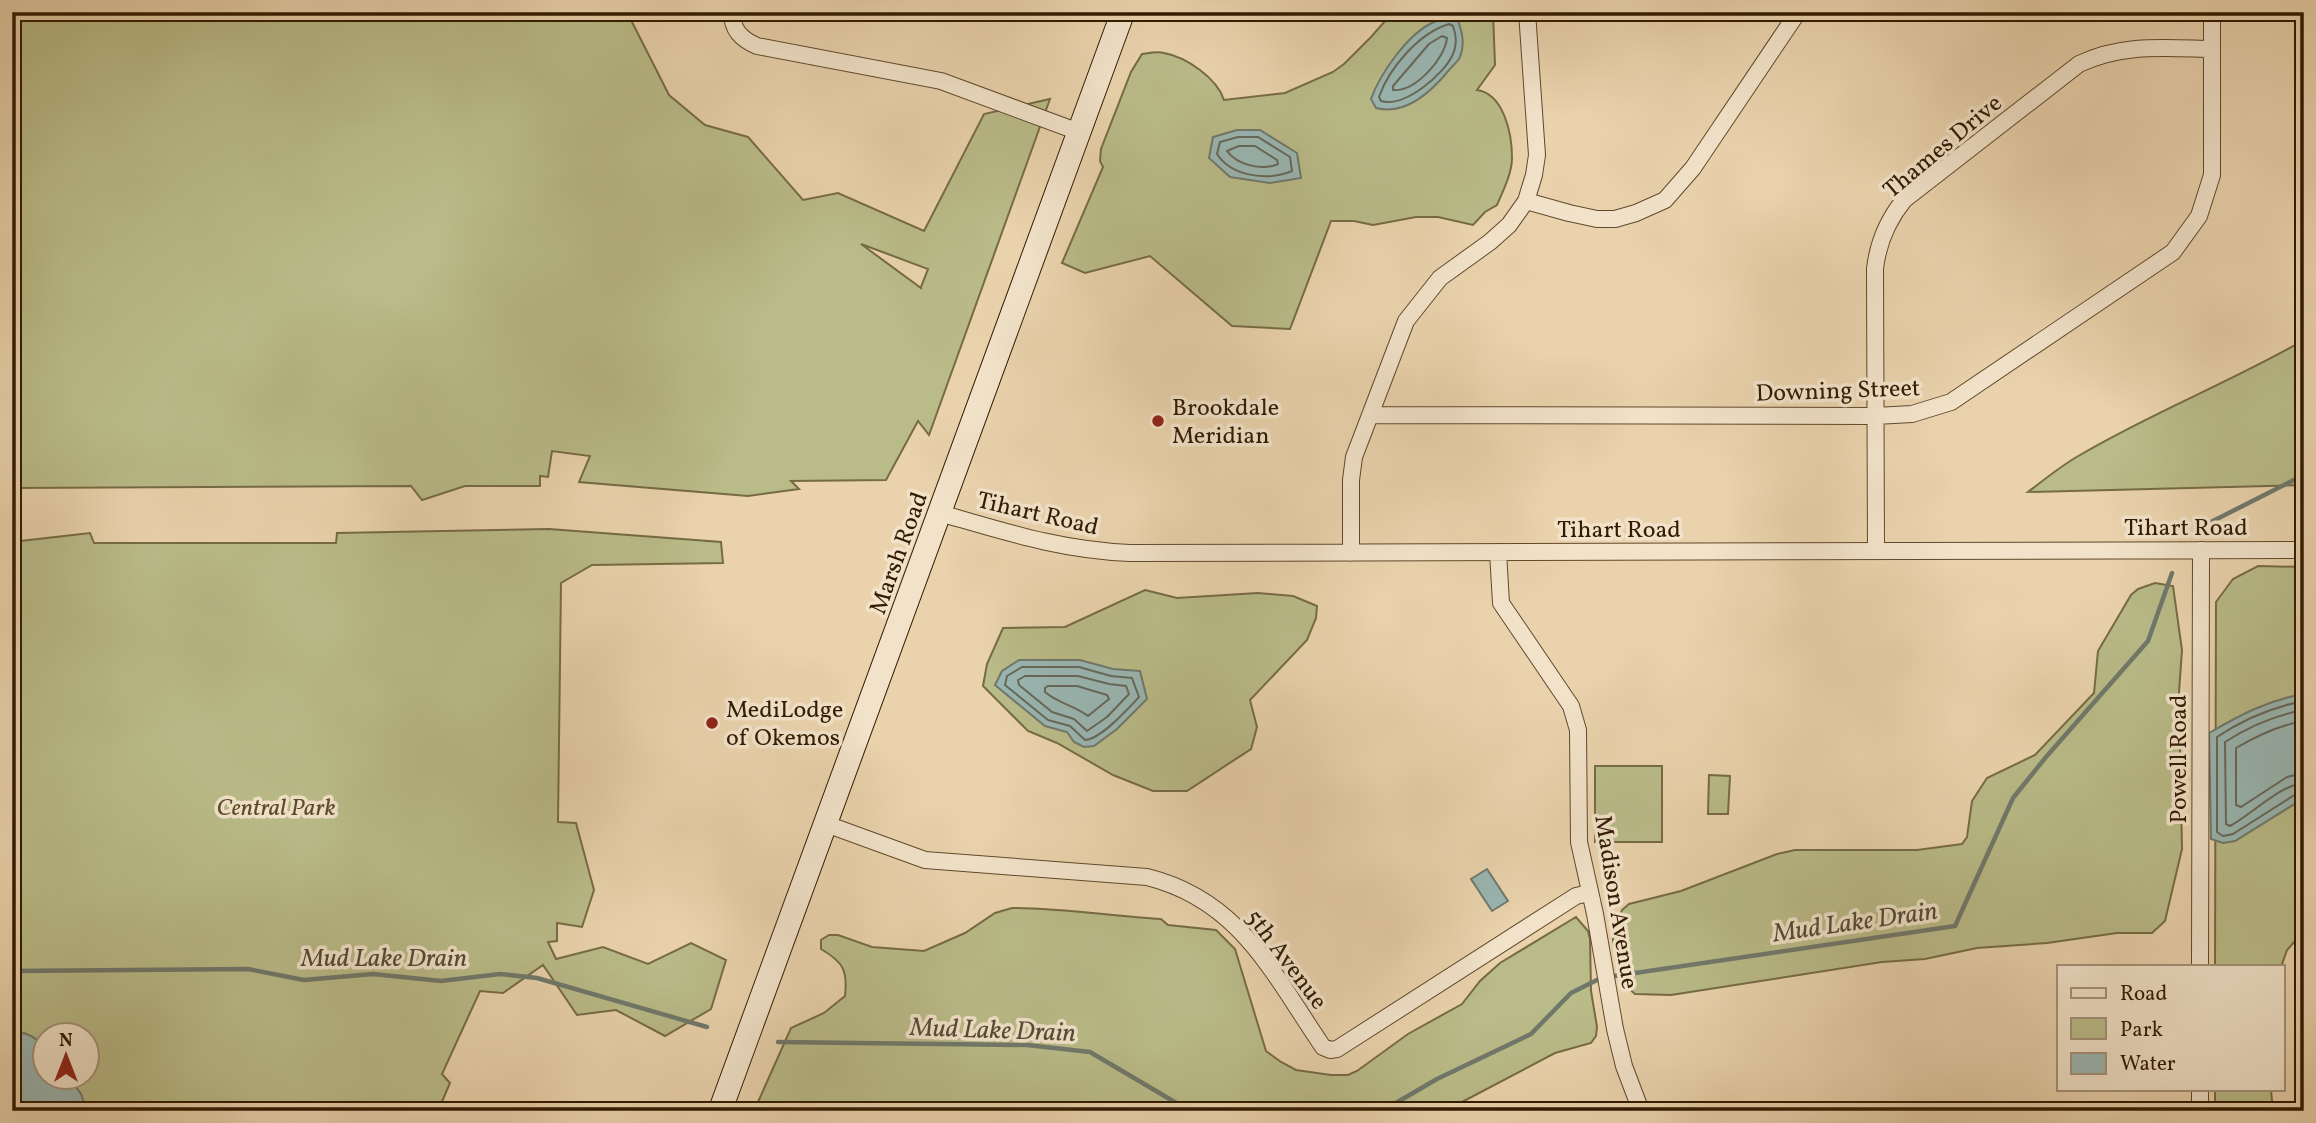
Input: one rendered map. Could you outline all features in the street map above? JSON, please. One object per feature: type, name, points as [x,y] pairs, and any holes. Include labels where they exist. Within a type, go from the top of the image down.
[{"type":"main road","name":"Marsh Road","points":[[720,1111],[1123,12]]},
{"type":"street","points":[[732,12],[732,22],[738,34],[757,46],[941,81],[1079,132]]},
{"type":"street","points":[[1351,553],[1352,468],[1359,442],[1406,321],[1440,278],[1490,243],[1509,225],[1526,201],[1537,155],[1527,12]]},
{"type":"street","points":[[1526,201],[1597,219],[1615,219],[1665,200],[1693,168],[1798,12]]},
{"type":"street","name":"Downing Street","points":[[1370,415],[1875,416],[1912,414],[1951,402],[2173,252],[2199,216],[2212,175],[2212,12]]},
{"type":"street","name":"Thames Drive","points":[[1876,550],[1876,256],[1889,221],[1904,200],[2079,64],[2106,53],[2136,47],[2212,48]]},
{"type":"street","name":"Tihart Road","points":[[940,513],[1041,542],[1110,552],[1194,555],[2304,550]]},
{"type":"street","name":"Powell Road","points":[[2200,550],[2200,965]]},
{"type":"street","name":"Madison Avenue","points":[[1498,552],[1501,603],[1571,706],[1578,730],[1579,842],[1624,1066],[1641,1111]]},
{"type":"street","name":"5th Avenue","points":[[826,824],[925,860],[1147,877],[1178,886],[1208,901],[1234,923],[1323,1047],[1330,1050],[1337,1049],[1576,896],[1589,893]]},
{"type":"street","points":[[2200,1092],[2200,1111]]},
{"type":"green space","points":[[12,12],[627,12],[669,95],[705,125],[748,137],[803,200],[838,193],[924,231],[984,114],[1050,99],[929,435],[918,421],[886,480],[791,481],[799,489],[748,496],[579,482],[590,456],[552,451],[548,477],[540,476],[540,486],[465,486],[422,500],[411,486],[12,488]],"holes":[[[861,244],[928,269],[921,288]]]},
{"type":"green space","points":[[1393,12],[1493,12],[1495,65],[1477,90],[1494,99],[1505,116],[1512,148],[1512,164],[1497,205],[1485,212],[1473,225],[1438,217],[1416,217],[1373,225],[1354,221],[1331,221],[1290,329],[1232,326],[1150,256],[1085,273],[1062,263],[1103,167],[1100,161],[1101,149],[1131,72],[1142,54],[1161,52],[1191,64],[1215,84],[1224,100],[1285,93],[1333,72],[1344,64]]},
{"type":"green space","points":[[2304,340],[2304,485],[2028,492],[2067,463],[2108,439]]},
{"type":"green space","name":"Central Park","points":[[549,529],[721,542],[723,563],[592,565],[561,583],[558,822],[576,823],[594,890],[582,927],[557,923],[557,941],[548,942],[556,959],[603,947],[648,964],[691,943],[726,960],[711,1009],[665,1036],[616,1010],[577,1015],[543,965],[503,993],[480,991],[442,1074],[450,1083],[438,1111],[12,1111],[12,542],[90,533],[94,543],[336,543],[337,533]]},
{"type":"green space","points":[[2258,566],[2304,567],[2304,931],[2287,950],[2282,965],[2215,965],[2216,602],[2233,579]]},
{"type":"green space","points":[[2155,583],[2173,586],[2182,650],[2179,692],[2182,849],[2165,921],[2152,933],[2117,933],[2047,943],[1977,948],[1925,959],[1882,962],[1671,995],[1635,994],[1628,988],[1613,945],[1613,936],[1622,910],[1629,904],[1681,891],[1777,854],[1795,850],[1917,850],[1962,844],[1967,837],[1972,801],[1987,778],[2035,755],[2094,693],[2098,651],[2131,595],[2138,589]]},
{"type":"green space","points":[[1145,590],[1177,598],[1258,593],[1293,596],[1317,606],[1316,618],[1307,640],[1250,700],[1257,727],[1251,749],[1187,791],[1153,791],[1113,775],[1057,743],[1028,731],[983,686],[987,664],[1003,628],[1065,627]]},
{"type":"green space","points":[[1595,766],[1662,766],[1662,842],[1595,842]]},
{"type":"green space","points":[[1709,775],[1730,776],[1728,814],[1708,814]]},
{"type":"green space","points":[[1012,908],[1161,919],[1168,925],[1216,930],[1235,949],[1266,1051],[1296,1070],[1331,1075],[1348,1075],[1357,1071],[1408,1034],[1462,1004],[1480,981],[1500,963],[1576,917],[1588,931],[1590,939],[1591,991],[1596,1036],[1591,1043],[1555,1053],[1441,1111],[754,1111],[791,1028],[824,1013],[845,996],[845,973],[834,958],[821,949],[821,940],[829,935],[838,935],[872,947],[924,951],[965,933],[995,913]]},
{"type":"green space","points":[[2215,1092],[2271,1092],[2273,1111],[2215,1111]]},
{"type":"water","points":[[1456,15],[1463,41],[1459,59],[1435,86],[1417,100],[1398,108],[1376,108],[1371,99],[1375,89],[1405,45],[1424,27]]},
{"type":"water","points":[[1237,130],[1260,130],[1297,153],[1301,178],[1270,183],[1230,177],[1209,158],[1213,137]]},
{"type":"water","points":[[1019,660],[1080,660],[1113,669],[1140,671],[1147,699],[1117,729],[1094,746],[1084,747],[1074,742],[1067,732],[1045,726],[995,685],[1002,671]]},
{"type":"water","points":[[2304,694],[2304,798],[2235,841],[2223,843],[2211,839],[2209,733],[2255,709]]},
{"type":"water","points":[[1487,869],[1508,901],[1492,911],[1471,879]]},
{"type":"water","points":[[24,1033],[32,1037],[32,1092],[80,1092],[87,1111],[12,1111],[12,1035]]},
{"type":"waterway","name":"Mud Lake Drain","points":[[2207,524],[2304,475]]},
{"type":"waterway","name":"Mud Lake Drain","points":[[1382,1111],[1437,1079],[1531,1034],[1571,993],[1601,978],[1955,926],[2013,798],[2148,641],[2172,573]]},
{"type":"waterway","name":"Mud Lake Drain","points":[[12,971],[248,969],[304,980],[373,974],[441,981],[500,974],[537,978],[707,1027]]},
{"type":"waterway","name":"Mud Lake Drain","points":[[778,1042],[1027,1045],[1090,1052],[1190,1111]]},
{"type":"place","name":"Brookdale Meridian","points":[[1158,421]]},
{"type":"place","name":"MediLodge of Okemos","points":[[712,723]]}]
